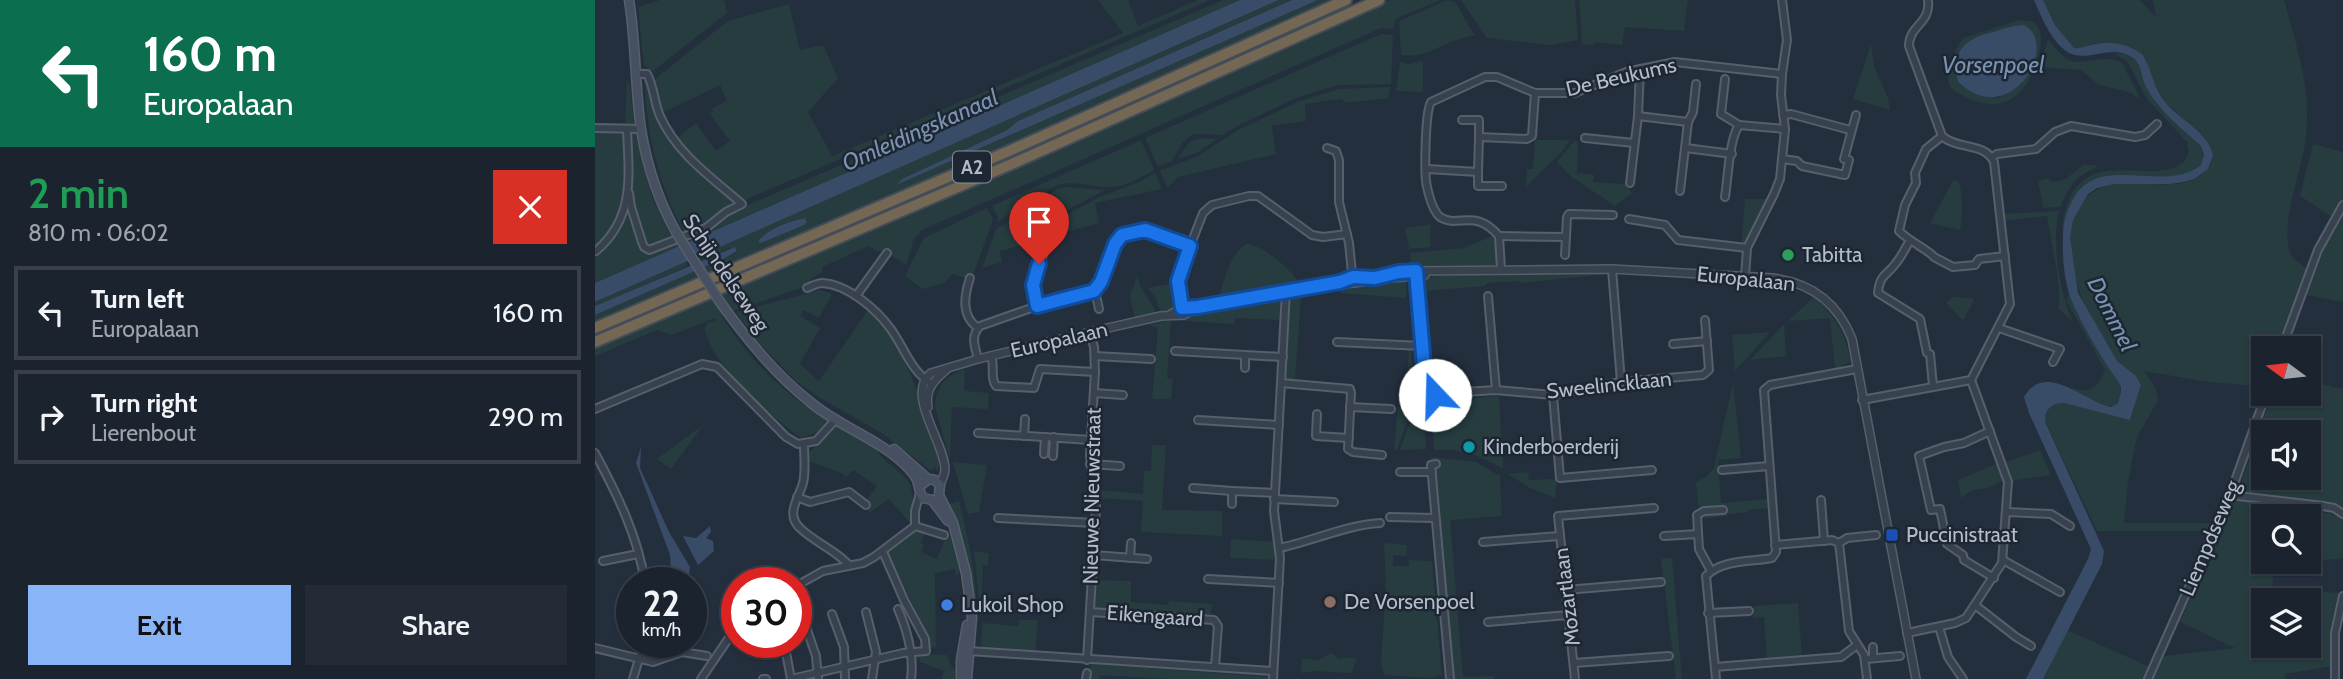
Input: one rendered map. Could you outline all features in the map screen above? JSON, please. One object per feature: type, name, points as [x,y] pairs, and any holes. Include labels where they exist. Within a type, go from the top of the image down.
[{"type":"highway","name":"A2","points":[[595,328],[1009,151],[1346,0]]},
{"type":"highway","name":"A2","points":[[595,342],[1014,163],[1379,0]]},
{"type":"main road","name":"Schijndelseweg","points":[[629,0],[634,26],[641,129],[656,188],[676,232],[720,302],[781,377],[800,393],[841,419],[885,442],[930,489],[954,529],[966,573],[972,626],[966,679]]},
{"type":"main road","name":"Schijndelseweg","points":[[966,679],[961,660],[970,611]]},
{"type":"main road","points":[[964,641],[966,650],[969,651]]},
{"type":"street","points":[[1745,277],[1747,248],[1778,185],[1782,159],[1785,129],[1781,95],[1787,40],[1782,0]]},
{"type":"street","points":[[1907,632],[1961,621],[1975,605],[2003,560],[2006,512],[2007,477],[1971,380],[2010,304],[1992,157],[1983,150],[1952,142],[1942,136],[1909,46],[1910,35],[1926,18],[1930,1]]},
{"type":"street","name":"De Beukums","points":[[1499,236],[1486,223],[1479,220],[1447,219],[1439,216],[1434,208],[1426,186],[1427,115],[1431,102],[1490,76],[1535,93],[1575,93],[1626,72],[1675,62],[1782,74]]},
{"type":"street","points":[[1630,183],[1638,116],[1640,69]]},
{"type":"street","points":[[627,130],[631,207],[645,249],[649,250],[706,228],[741,204],[674,141],[659,115],[652,95],[650,77],[647,74],[637,74]]},
{"type":"street","points":[[1725,79],[1721,114],[1739,125],[1785,129]]},
{"type":"street","points":[[1680,191],[1688,122],[1693,112],[1696,84]]},
{"type":"street","points":[[1479,137],[1527,139],[1532,136],[1535,93]]},
{"type":"street","points":[[1783,115],[1791,114],[1850,130]]},
{"type":"street","points":[[1782,159],[1797,161],[1802,166],[1845,174],[1849,160],[1844,159],[1856,115]]},
{"type":"street","points":[[1638,116],[1688,122]]},
{"type":"street","points":[[1462,120],[1479,120],[1478,186],[1502,186]]},
{"type":"street","points":[[1992,157],[1997,153],[2036,149],[2056,132],[2068,127],[2135,137],[2145,135],[2157,124]]},
{"type":"street","points":[[1725,197],[1735,130],[1739,125]]},
{"type":"street","points":[[595,128],[641,129]]},
{"type":"street","points":[[1942,136],[1927,149],[1915,173],[1916,183],[1905,205],[1899,231],[1909,242],[1953,267],[1975,265],[1979,259],[2005,256]]},
{"type":"street","points":[[1585,138],[1634,143]]},
{"type":"street","points":[[1327,148],[1336,151],[1339,160],[1339,202],[1347,234],[1353,280]]},
{"type":"street","points":[[1686,148],[1732,154]]},
{"type":"street","points":[[1426,169],[1478,172]]},
{"type":"street","points":[[596,251],[614,232],[629,193]]},
{"type":"street","points":[[1183,311],[1178,281],[1207,207],[1253,195],[1260,197],[1312,235],[1323,237],[1347,234]]},
{"type":"street","points":[[2286,336],[2318,250],[2343,205]]},
{"type":"street","points":[[1565,256],[1569,214],[1613,215]]},
{"type":"street","points":[[1629,219],[1665,225],[1678,240],[1747,248]]},
{"type":"street","points":[[978,328],[1037,306],[1094,291],[1101,282],[1115,244],[1122,235],[1145,230],[1190,246]]},
{"type":"street","points":[[1501,269],[1499,236],[1565,237]]},
{"type":"street","points":[[1909,242],[1894,267],[1888,270],[1879,284],[1878,293],[1920,319],[1927,353],[1930,354],[1933,387]]},
{"type":"street","points":[[1037,306],[1033,285],[1045,249]]},
{"type":"street","points":[[856,296],[887,253]]},
{"type":"street","name":"Europalaan","points":[[924,378],[931,373],[978,359],[1198,307],[1399,272],[1416,274],[1501,269],[1612,269],[1793,281],[1816,291],[1834,308],[1846,325],[1851,339],[1916,679]]},
{"type":"street","points":[[1612,269],[1621,382]]},
{"type":"street","points":[[1337,342],[1422,346],[1416,274]]},
{"type":"street","points":[[970,278],[964,300],[966,314],[978,328]]},
{"type":"street","points":[[807,288],[819,282],[856,296],[888,325],[912,366],[932,383],[927,398],[928,415]]},
{"type":"street","points":[[1094,291],[1099,309]]},
{"type":"street","points":[[1273,679],[1279,583],[1275,496],[1286,291]]},
{"type":"street","points":[[1488,296],[1496,390]]},
{"type":"street","points":[[1673,344],[1707,341],[1705,320]]},
{"type":"street","points":[[978,328],[974,341],[978,359]]},
{"type":"street","points":[[1999,328],[2060,349],[2053,362]]},
{"type":"street","name":"Nieuwe Nieuwstraat","points":[[1087,660],[1095,523],[1090,464],[1095,356],[1090,332]]},
{"type":"street","name":"Sweelincklaan","points":[[1422,346],[1428,393],[1435,395],[1496,390],[1553,395],[1621,382],[1707,373],[1707,341]]},
{"type":"street","points":[[1175,351],[1283,357]]},
{"type":"street","points":[[991,356],[993,382],[996,386],[1034,388],[1041,369],[1095,372]]},
{"type":"street","points":[[1095,356],[1151,359]]},
{"type":"street","points":[[1245,356],[1245,368]]},
{"type":"street","points":[[595,409],[702,364],[712,364],[786,437],[798,444],[804,445],[820,438],[841,419]]},
{"type":"street","name":"Europalaan","points":[[932,383],[949,369]]},
{"type":"street","points":[[1716,679],[1706,579],[1711,571],[1730,563],[1772,558],[1776,552],[1764,395],[1766,386],[1857,369]]},
{"type":"street","points":[[915,526],[915,512],[945,471],[921,393],[924,378]]},
{"type":"street","points":[[1862,400],[1971,380]]},
{"type":"street","points":[[1281,383],[1347,387],[1351,393],[1350,451],[1382,454]]},
{"type":"street","points":[[1094,393],[1123,395]]},
{"type":"street","points":[[1553,395],[1560,478],[1652,470]]},
{"type":"street","name":"Liempdseweg","points":[[2148,679],[2229,495],[2262,406]]},
{"type":"street","points":[[1350,407],[1391,409]]},
{"type":"street","points":[[1317,414],[1316,436],[1349,438]]},
{"type":"street","points":[[1024,436],[1025,419]]},
{"type":"street","points":[[1198,420],[1279,425]]},
{"type":"street","points":[[1990,431],[1964,443],[1944,446],[1919,456],[1931,510],[1940,509],[1947,544],[1963,555],[1964,560],[1994,578]]},
{"type":"street","points":[[978,433],[1091,440]]},
{"type":"street","points":[[1044,454],[1045,437]]},
{"type":"street","points":[[1053,456],[1054,437]]},
{"type":"street","points":[[804,445],[803,484],[793,512],[798,527],[848,564]]},
{"type":"street","points":[[596,457],[619,499],[641,567]]},
{"type":"street","points":[[1090,464],[1120,466]]},
{"type":"street","points":[[1436,464],[1431,465],[1450,679]]},
{"type":"street","points":[[1722,470],[1769,466]]},
{"type":"street","points":[[1400,472],[1432,472]]},
{"type":"street","points":[[1193,488],[1334,502]]},
{"type":"street","points":[[1232,491],[1232,504]]},
{"type":"street","points":[[797,497],[810,502],[849,492],[866,505]]},
{"type":"street","points":[[2229,495],[2329,507],[2343,514]]},
{"type":"street","points":[[1821,500],[1824,541]]},
{"type":"street","name":"Mozartlaan","points":[[1575,679],[1558,516],[1654,508]]},
{"type":"street","points":[[1711,571],[1699,549],[1698,513],[1723,510]]},
{"type":"street","points":[[2006,512],[2051,514],[2070,526]]},
{"type":"street","points":[[1390,517],[1435,518]]},
{"type":"street","points":[[998,518],[1095,523]]},
{"type":"street","points":[[1279,548],[1360,524],[1380,523]]},
{"type":"street","points":[[915,526],[944,535]]},
{"type":"street","points":[[812,577],[823,571],[863,562],[883,552],[915,526]]},
{"type":"street","points":[[1664,536],[1698,534]]},
{"type":"street","points":[[1839,543],[1847,538],[1876,535]]},
{"type":"street","points":[[1483,542],[1559,536]]},
{"type":"street","points":[[1775,545],[1824,541],[1839,543]]},
{"type":"street","points":[[1130,558],[1131,543]]},
{"type":"street","points":[[1839,543],[1849,631],[1869,658]]},
{"type":"street","points":[[787,658],[791,679],[818,676],[876,659],[926,651],[926,642],[883,552]]},
{"type":"street","points":[[603,561],[638,554]]},
{"type":"street","points":[[1093,555],[1147,559]]},
{"type":"street","points":[[2003,560],[2060,592]]},
{"type":"street","points":[[1208,579],[1279,583]]},
{"type":"street","points":[[1566,590],[1661,582]]},
{"type":"street","points":[[2335,679],[2335,633],[2343,596]]},
{"type":"street","points":[[1975,605],[2031,646]]},
{"type":"street","points":[[898,609],[913,664],[911,679]]},
{"type":"street","points":[[1708,613],[1749,611]]},
{"type":"street","points":[[866,612],[876,659],[872,679]]},
{"type":"street","name":"Eikengaard","points":[[1090,612],[1214,620],[1218,626],[1215,667]]},
{"type":"street","points":[[832,614],[844,647],[845,679]]},
{"type":"street","points":[[1488,622],[1568,615]]},
{"type":"street","points":[[1939,626],[1948,657],[1962,678]]},
{"type":"street","points":[[812,642],[818,676]]},
{"type":"street","points":[[1715,667],[1841,657],[1857,645]]},
{"type":"street","points":[[1867,679],[1873,647]]},
{"type":"street","points":[[595,648],[657,662],[667,658]]},
{"type":"street","points":[[701,679],[721,650]]},
{"type":"street","points":[[969,651],[1273,671]]},
{"type":"street","points":[[1574,663],[1669,656]]},
{"type":"street","points":[[1869,658],[1901,656]]},
{"type":"street","points":[[633,679],[641,659]]},
{"type":"green space","points":[[660,0],[724,0],[727,13],[653,71],[644,66],[638,7]]},
{"type":"green space","points":[[1098,0],[1128,0],[1138,26],[1198,0],[1210,0],[745,200],[704,169],[677,138],[696,123],[716,151],[730,141],[710,114],[712,108],[727,101],[720,85],[662,113],[653,82],[728,21],[789,4],[800,50],[823,45],[838,78],[808,112],[832,156],[1123,33]]},
{"type":"green space","points":[[1223,0],[1240,0],[595,283],[595,256],[617,231],[625,196],[611,229],[595,248],[595,130],[624,130],[628,207],[642,249],[652,252],[727,214]]},
{"type":"green space","points":[[1279,0],[1292,0],[1018,121],[1007,130],[902,179],[897,184],[1318,0],[1331,0],[831,224],[595,324],[595,315],[725,258],[737,249],[730,248],[700,260],[698,256]]},
{"type":"green space","points":[[1390,0],[1440,0],[1395,20],[1393,29],[1381,28],[922,230],[914,239],[906,265],[885,251],[876,251],[869,246],[822,267],[823,272],[810,279],[810,285],[721,315],[744,348],[781,387],[873,447],[906,478],[912,492],[912,525],[889,499],[869,513],[867,500],[877,486],[853,470],[846,477],[842,473],[803,459],[829,433],[821,430],[801,438],[752,397],[712,349],[704,329],[708,323],[716,320],[715,318],[672,335],[657,330],[595,356],[595,348],[1017,167]]},
{"type":"green space","points":[[1447,0],[1455,2],[1475,36],[1456,40],[1421,54],[1401,55],[1399,21]]},
{"type":"green space","points":[[1461,0],[1575,0],[1578,40],[1549,45],[1487,38]]},
{"type":"green space","points":[[1579,0],[1688,0],[1684,31],[1625,27],[1622,45],[1595,42],[1592,45],[1582,44]]},
{"type":"green space","points":[[2043,0],[2140,0],[2156,17],[2153,0],[2284,0],[2302,70],[2307,106],[2303,156],[2288,220],[2288,245],[2292,256],[2307,269],[2283,336],[2251,336],[2251,386],[2144,371],[2155,387],[2158,400],[2137,437],[2128,481],[2124,523],[2215,523],[2211,531],[2097,531],[2044,419],[2046,410],[2059,402],[2131,419],[2141,385],[2112,355],[2098,333],[2077,284],[2070,235],[2073,220],[2081,205],[2094,191],[2110,185],[2182,183],[2198,177],[2211,164],[2205,138],[2167,104],[2150,77],[2146,59],[2122,46],[2110,43],[2074,48],[2055,25]]},
{"type":"green space","points":[[2019,20],[2034,22],[2041,41],[2032,75],[2026,85],[2010,100],[2001,103],[1979,102],[1956,92],[1948,79],[1957,47],[1963,38]],"holes":[[[2020,25],[2037,47],[2033,64],[1999,98],[1978,95],[1958,82],[1987,33]]]},
{"type":"green space","points":[[1381,34],[1393,35],[1391,84],[1338,85],[1298,97],[1222,135],[1193,134],[1182,143],[1172,161],[1158,167],[1145,138]]},
{"type":"green space","points":[[2048,39],[2062,55],[2073,61],[2107,59],[2122,63],[2141,100],[2129,92],[2099,85],[2081,70],[2040,67]]},
{"type":"green space","points":[[1871,44],[1874,66],[1888,98],[1890,110],[1853,99]]},
{"type":"green space","points":[[2104,52],[2126,54],[2138,62],[2146,87],[2158,105],[2201,146],[2204,160],[2191,172],[2173,177],[2105,178],[2085,187],[2070,205],[2063,237],[2063,220],[2067,206],[2082,182],[2095,174],[2110,171],[2171,169],[2184,162],[2189,152],[2187,142],[2147,99],[2127,61],[2115,54]]},
{"type":"green space","points":[[1423,61],[1423,92],[1396,91],[1400,62],[1409,64]]},
{"type":"green space","points":[[644,75],[647,77],[653,104],[672,140],[736,203],[707,224],[685,234],[667,196],[655,157],[647,117]]},
{"type":"green space","points":[[627,81],[630,85],[634,126],[595,128],[595,123],[625,123]]},
{"type":"green space","points":[[1390,87],[1388,98],[1345,103],[1342,99],[1305,104],[1306,121],[1272,126],[1276,154],[1178,177],[1168,188],[1160,171],[1198,156],[1238,130],[1300,101],[1339,89]]},
{"type":"green space","points":[[629,130],[634,130],[652,197],[672,239],[650,248],[646,245],[633,206]]},
{"type":"green space","points":[[1200,138],[1217,139],[1197,153],[1178,159],[1189,142]]},
{"type":"green space","points":[[1141,140],[1154,170],[1149,173],[1118,186],[1061,184],[1046,192],[1043,201],[1021,208],[997,222],[998,217],[992,206]]},
{"type":"green space","points":[[1535,140],[1570,140],[1561,153],[1526,187],[1527,169],[1533,169]]},
{"type":"green space","points":[[1574,141],[1578,142],[1577,173],[1594,175],[1593,182],[1625,184],[1632,193],[1615,206],[1572,177],[1557,162]]},
{"type":"green space","points":[[2313,144],[2343,152],[2343,200],[2332,217],[2300,196]]},
{"type":"green space","points":[[2083,165],[2096,165],[2096,168],[2073,183],[2060,207],[2043,208],[2038,181],[2048,178],[2050,181],[2060,181]]},
{"type":"green space","points":[[1155,173],[1162,189],[1095,203],[1099,223],[1056,235],[1066,215]]},
{"type":"green space","points":[[1954,179],[1959,182],[1961,194],[1960,230],[1930,223]]},
{"type":"green space","points":[[1069,187],[1105,190],[1063,212],[1051,210],[1047,202],[1052,192]]},
{"type":"green space","points":[[1745,199],[1767,199],[1745,247],[1741,246]]},
{"type":"green space","points":[[1043,206],[1049,213],[1060,216],[1051,237],[1000,251],[1002,262],[982,268],[996,229],[1023,212]]},
{"type":"green space","points":[[987,208],[993,220],[971,280],[952,274],[945,283],[923,289],[905,276],[924,238]]},
{"type":"green space","points":[[2059,211],[2056,252],[2064,297],[2073,322],[2058,308],[2058,277],[2047,216],[2004,221],[2004,214]]},
{"type":"green space","points":[[2343,215],[2343,302],[2307,295],[2325,247]]},
{"type":"green space","points":[[1431,224],[1430,247],[1409,249],[1405,228]]},
{"type":"green space","points":[[1492,236],[1498,241],[1497,265],[1411,270],[1410,253],[1464,248]]},
{"type":"green space","points":[[1246,244],[1260,248],[1276,259],[1300,284],[1218,302],[1231,262]]},
{"type":"green space","points":[[686,262],[688,266],[595,306],[595,302]]},
{"type":"green space","points":[[1507,272],[1607,274],[1423,291],[1423,280],[1426,277]]},
{"type":"green space","points":[[1138,275],[1140,285],[1157,315],[1135,319],[1130,295]]},
{"type":"green space","points":[[1406,280],[1406,298],[1342,293],[1336,288]]},
{"type":"green space","points":[[1174,283],[1176,310],[1161,314],[1156,298],[1147,288]]},
{"type":"green space","points":[[820,290],[832,294],[819,318],[804,310],[800,316],[820,328],[800,364],[819,381],[868,310],[894,342],[909,372],[931,428],[938,471],[934,467],[929,469],[883,434],[817,396],[795,380],[759,343],[736,312]]},
{"type":"green space","points":[[2069,292],[2100,353],[2120,385],[2120,397],[2114,407],[2101,405],[2069,388],[2092,389],[2105,370],[2067,301]]},
{"type":"green space","points":[[1295,293],[1301,298],[1294,382],[1285,381],[1291,296]]},
{"type":"green space","points":[[1814,297],[1834,319],[1849,352],[1851,362],[1835,369],[1830,318],[1788,321]]},
{"type":"green space","points":[[1954,297],[1974,300],[1964,319],[1946,302]]},
{"type":"green space","points":[[1276,298],[1280,301],[1280,320],[1235,318],[1234,324],[1172,320]]},
{"type":"green space","points":[[1171,320],[1167,378],[1173,379],[1171,399],[1152,399],[1158,328],[1148,325]]},
{"type":"green space","points":[[1784,324],[1786,356],[1750,360]]},
{"type":"green space","points":[[1770,332],[1735,371],[1732,335]]},
{"type":"green space","points":[[1409,349],[1414,392],[1412,408],[1397,450],[1394,450],[1398,407],[1406,406]]},
{"type":"green space","points":[[1414,349],[1420,352],[1423,403],[1416,403]]},
{"type":"green space","points":[[965,369],[964,391],[989,393],[988,409],[952,407],[950,460],[935,407],[937,393],[952,375]]},
{"type":"green space","points":[[1733,383],[1741,458],[1718,460],[1721,503],[1767,499],[1768,508],[1700,519],[1696,482],[1714,468]]},
{"type":"green space","points":[[2321,384],[2343,389],[2343,509],[2238,492],[2251,455],[2251,490],[2321,490],[2321,420],[2263,420],[2268,406],[2321,406]]},
{"type":"green space","points":[[1499,396],[1503,469],[1470,454],[1434,450],[1431,401]]},
{"type":"green space","points":[[1424,406],[1426,449],[1400,450],[1415,407]]},
{"type":"green space","points":[[703,425],[671,469],[657,459]]},
{"type":"green space","points":[[1152,445],[1166,445],[1162,510],[1222,511],[1222,536],[1141,532],[1143,501],[1100,498],[1099,490],[1143,494],[1144,471],[1151,471]]},
{"type":"green space","points":[[2040,450],[2051,475],[2010,481],[2004,463]]},
{"type":"green space","points":[[1431,457],[1476,462],[1500,476],[1502,516],[1450,520],[1463,677],[1494,676],[1494,679],[1455,679],[1454,676]]},
{"type":"green space","points":[[953,462],[987,465],[979,512],[968,514]]},
{"type":"green space","points":[[1998,463],[2003,480],[1988,488],[1972,490],[1961,498],[1958,480]]},
{"type":"green space","points":[[1528,472],[1529,480],[1557,479],[1555,498],[1530,488],[1508,474]]},
{"type":"green space","points":[[2234,500],[2262,504],[2251,504],[2251,574],[2272,574],[2273,588],[2251,588],[2251,658],[2321,658],[2321,592],[2341,593],[2333,628],[2332,666],[2285,674],[2285,679],[2153,679],[2164,656],[2235,648],[2180,622]]},
{"type":"green space","points":[[959,501],[975,588],[975,641],[970,571],[961,537],[947,505]]},
{"type":"green space","points":[[2321,512],[2343,518],[2343,558],[2321,561]]},
{"type":"green space","points":[[917,528],[925,531],[921,552],[937,559],[945,540],[950,536],[960,571],[956,576],[955,569],[935,573],[936,647],[930,648],[930,640],[888,553],[911,536]]},
{"type":"green space","points":[[1231,539],[1275,542],[1276,560],[1230,558]]},
{"type":"green space","points":[[1384,543],[1407,545],[1406,556],[1393,555],[1393,566],[1409,566],[1409,560],[1432,561],[1442,675],[1431,678],[1384,675],[1381,662],[1386,590]]},
{"type":"green space","points":[[974,551],[989,553],[988,565],[983,565],[981,621]]},
{"type":"green space","points":[[1672,558],[1682,679],[1676,679],[1661,559]]},
{"type":"green space","points":[[1096,580],[1131,581],[1131,602],[1212,604],[1210,618],[1094,611]]},
{"type":"green space","points":[[1798,603],[1802,658],[1767,661],[1764,617],[1753,618],[1755,606]]},
{"type":"green space","points":[[1020,620],[1038,620],[1035,654],[981,650],[982,623],[1018,626]]},
{"type":"green space","points":[[2067,630],[2150,667],[2145,679],[2043,679]]},
{"type":"green space","points":[[1332,653],[1339,659],[1357,659],[1351,673],[1301,673],[1302,658],[1318,660]]},
{"type":"green space","points":[[946,655],[953,669],[959,670],[960,679],[941,679],[944,671],[920,662],[919,656]]},
{"type":"green space","points":[[1091,664],[1271,679],[1168,679],[1100,675],[1099,679],[1089,679]]},
{"type":"water","points":[[1240,0],[1279,0],[595,302],[595,283]]},
{"type":"water","points":[[1292,0],[1318,0],[896,185],[902,179],[1007,130],[1018,121]]},
{"type":"water","points":[[2034,0],[2043,0],[2055,25],[2074,48],[2111,43],[2130,47],[2142,54],[2161,97],[2206,140],[2213,155],[2208,169],[2194,179],[2184,182],[2114,184],[2097,188],[2088,194],[2073,220],[2070,237],[2078,293],[2117,361],[2136,376],[2141,385],[2130,420],[2064,403],[2052,406],[2045,415],[2046,424],[2104,551],[2102,564],[2043,679],[2026,679],[2091,549],[2024,397],[2033,387],[2043,382],[2054,383],[2111,407],[2117,404],[2121,390],[2084,326],[2069,292],[2063,251],[2066,217],[2073,199],[2085,185],[2099,178],[2186,173],[2201,165],[2204,155],[2201,146],[2171,119],[2151,96],[2140,67],[2133,58],[2118,52],[2082,56],[2068,52],[2055,40]]},
{"type":"water","name":"Vorsenpoel","points":[[2024,25],[2034,35],[2037,49],[2033,65],[2025,79],[2012,91],[1996,97],[1978,95],[1958,82],[1957,61],[1964,46],[1977,37]]},
{"type":"water","points":[[805,218],[807,222],[804,225],[758,242],[773,229]]},
{"type":"water","points":[[735,247],[737,251],[725,258],[595,315],[595,306]]},
{"type":"water","points":[[641,447],[640,468],[669,532],[690,567],[671,567],[670,555],[636,463]]},
{"type":"water","points":[[710,526],[711,532],[706,538],[713,541],[714,551],[698,565],[683,536],[696,538]]},
{"type":"place","name":"Tabitta","points":[[1788,255]]},
{"type":"place","name":"Kinderboerderij","points":[[1469,447]]},
{"type":"place","name":"Puccinistraat","points":[[1892,535]]},
{"type":"place","name":"De Vorsenpoel","points":[[1330,602]]},
{"type":"place","name":"Lukoil Shop","points":[[947,605]]},
{"type":"route","points":[[1039,264],[1033,285],[1037,306],[1094,291],[1101,282],[1118,239],[1125,234],[1145,230],[1190,246],[1178,281],[1182,308],[1340,282],[1353,277],[1375,278],[1416,271],[1426,390],[1435,395]]},
{"type":"water label","name":"Omleidingskanaal","points":[[920,130]]},
{"type":"water label","name":"Dommel","points":[[2112,314]]}]
